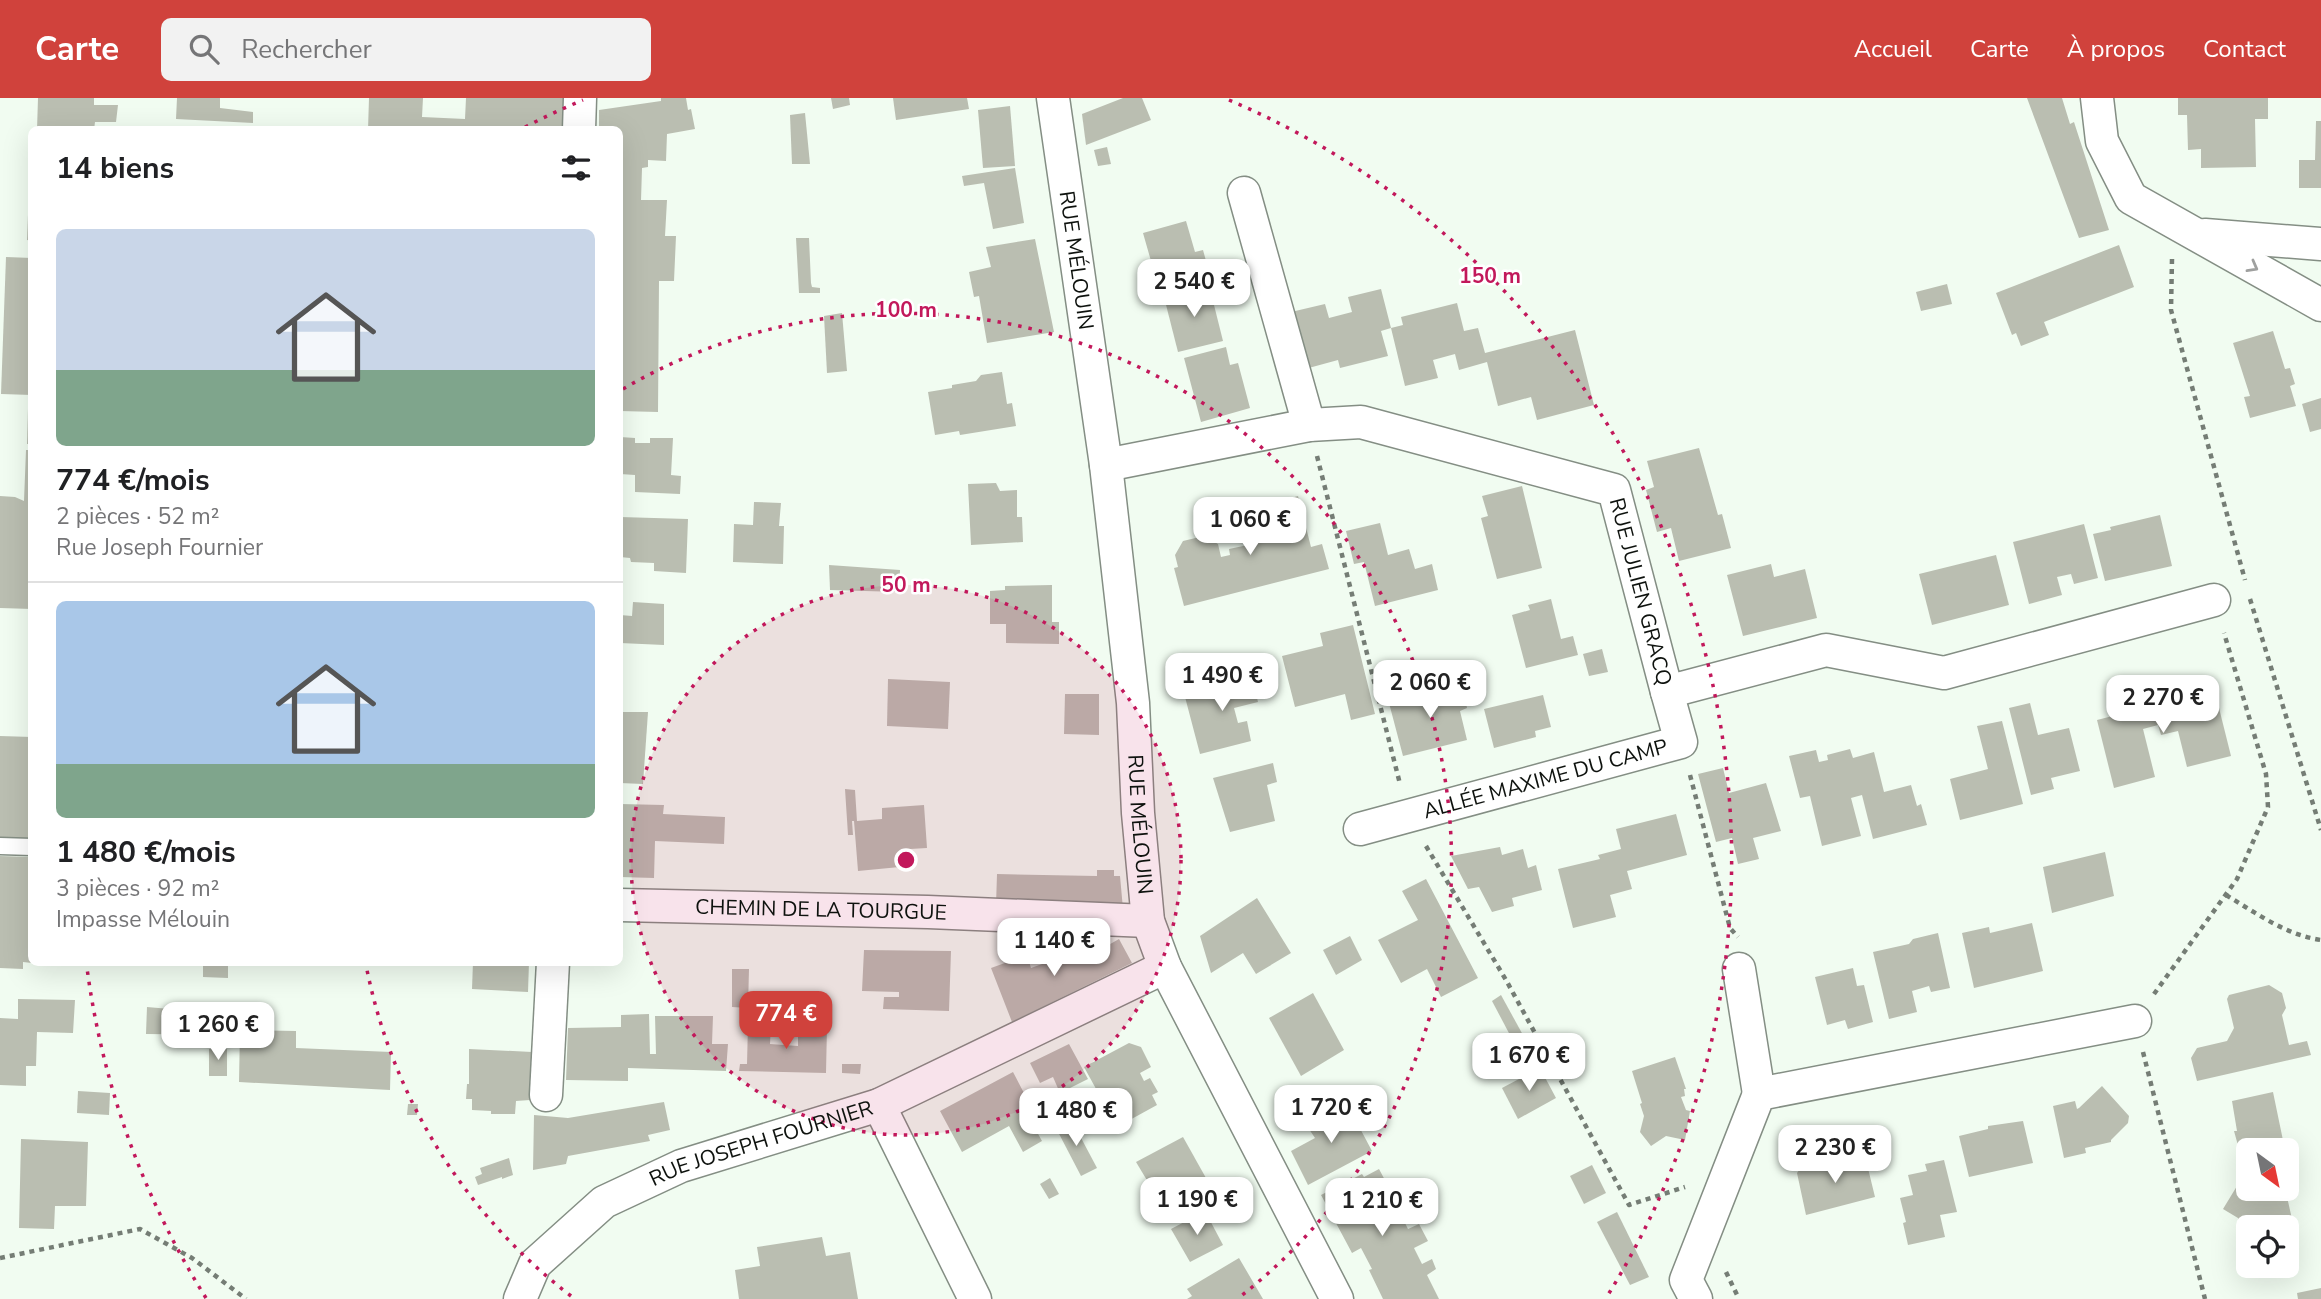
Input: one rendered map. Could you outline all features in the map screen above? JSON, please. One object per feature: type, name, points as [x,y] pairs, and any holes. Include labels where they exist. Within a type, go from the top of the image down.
[{"type":"street","points":[[579,98],[579,126]]},
{"type":"street","name":"RUE MÉLOUIN","points":[[1053,98],[1106,465],[1133,703],[1138,813],[1149,921],[1165,967],[1337,1299]]},
{"type":"street","points":[[2096,98],[2102,141],[2131,198],[2321,305]]},
{"type":"street","points":[[1244,193],[1309,425]]},
{"type":"street","points":[[2183,229],[2321,244]]},
{"type":"street","name":"RUE JULIEN GRACQ","points":[[1106,465],[1309,425],[1361,422],[1614,490],[1667,692],[1826,650],[1944,673],[2214,600]]},
{"type":"street","name":"ALLÉE MAXIME DU CAMP","points":[[1360,829],[1681,742],[1667,692]]},
{"type":"street","name":"CHEMIN DE LA TOURGUE","points":[[623,905],[928,912],[1149,921]]},
{"type":"street","points":[[1696,1299],[1686,1280],[1759,1094],[1743,957]]},
{"type":"street","points":[[546,1095],[554,966]]},
{"type":"street","points":[[880,1105],[1165,967]]},
{"type":"street","points":[[1759,1094],[2135,1021]]},
{"type":"street","name":"RUE JOSEPH FOURNIER","points":[[520,1299],[536,1264],[604,1202],[681,1166],[880,1105],[975,1299]]},
{"type":"lane","points":[[0,846],[28,847]]},
{"type":"path","points":[[2183,229],[2171,310],[2245,582]]},
{"type":"path","points":[[1309,425],[1409,817],[1506,980],[1629,1205],[1728,1172]]},
{"type":"path","points":[[2249,595],[2321,830]]},
{"type":"path","points":[[2205,1299],[2135,1021],[2237,879],[2268,807],[2266,774],[2214,600]]},
{"type":"path","points":[[1681,742],[1730,928],[1743,957]]},
{"type":"path","points":[[2226,895],[2280,927],[2321,940]]},
{"type":"path","points":[[0,1258],[140,1229],[192,1258],[246,1299]]},
{"type":"building","points":[[38,98],[94,98],[94,105],[118,105],[116,122],[95,122],[94,126],[37,126]]},
{"type":"building","points":[[177,98],[220,98],[220,108],[253,112],[253,123],[176,119]]},
{"type":"building","points":[[369,98],[423,98],[422,117],[465,119],[466,98],[567,98],[565,126],[368,126]]},
{"type":"building","points":[[661,98],[686,98],[695,129],[667,134],[666,161],[648,160],[648,167],[642,168],[641,200],[667,200],[665,236],[676,236],[674,281],[659,281],[658,412],[623,411],[623,126],[599,126],[599,110],[661,101]]},
{"type":"building","points":[[831,98],[849,98],[850,105],[833,109]]},
{"type":"building","points":[[893,98],[967,98],[969,109],[896,120]]},
{"type":"building","points":[[1123,98],[1142,98],[1151,120],[1086,145],[1082,114]]},
{"type":"building","points":[[2027,98],[2062,98],[2070,124],[2074,122],[2109,230],[2079,238]]},
{"type":"building","points":[[2178,98],[2268,98],[2268,119],[2255,119],[2256,167],[2201,168],[2201,149],[2188,150],[2187,115],[2178,115]]},
{"type":"building","points":[[1010,106],[1015,166],[983,168],[978,110]]},
{"type":"building","points":[[805,113],[810,164],[792,164],[790,115]]},
{"type":"building","points":[[2316,121],[2321,121],[2321,188],[2299,188],[2299,160],[2315,160]]},
{"type":"building","points":[[1107,147],[1111,164],[1098,166],[1094,150]]},
{"type":"building","points":[[1015,168],[1024,223],[993,229],[984,183],[964,186],[962,176]]},
{"type":"building","points":[[1186,221],[1195,252],[1203,250],[1208,268],[1157,282],[1143,233]]},
{"type":"building","points":[[796,238],[809,238],[811,283],[812,287],[820,288],[820,293],[799,293]]},
{"type":"building","points":[[1035,239],[1054,332],[987,343],[979,296],[974,297],[969,272],[991,267],[986,247]]},
{"type":"building","points":[[2119,245],[2134,287],[2044,322],[2049,335],[2021,346],[2016,333],[2012,335],[1996,293]]},
{"type":"building","points":[[6,257],[28,258],[28,395],[1,394]]},
{"type":"building","points":[[1947,284],[1952,304],[1921,311],[1916,292]]},
{"type":"building","points":[[1209,285],[1223,341],[1178,352],[1164,297]]},
{"type":"building","points":[[1381,289],[1391,328],[1381,331],[1388,356],[1340,368],[1338,360],[1305,369],[1291,312],[1325,304],[1329,318],[1352,312],[1348,297]]},
{"type":"building","points":[[1457,303],[1464,331],[1478,328],[1485,353],[1575,330],[1594,405],[1537,420],[1531,397],[1498,406],[1487,362],[1459,370],[1455,354],[1433,360],[1438,378],[1405,386],[1391,328],[1403,325],[1401,317]]},
{"type":"building","points":[[842,313],[847,371],[827,373],[824,316]]},
{"type":"building","points":[[2273,331],[2285,369],[2290,368],[2295,384],[2290,386],[2296,406],[2250,418],[2244,397],[2250,396],[2233,343]]},
{"type":"building","points":[[1226,347],[1230,365],[1238,363],[1250,408],[1201,422],[1184,358]]},
{"type":"building","points":[[1002,372],[1007,404],[1012,403],[1016,426],[960,435],[959,431],[935,435],[928,392],[976,381],[981,375]]},
{"type":"building","points":[[2321,398],[2321,429],[2310,432],[2302,404]]},
{"type":"building","points":[[623,437],[635,438],[635,443],[650,443],[650,438],[673,438],[671,475],[681,476],[680,494],[635,492],[635,475],[623,474]]},
{"type":"building","points":[[1699,448],[1718,515],[1722,514],[1731,548],[1679,561],[1671,528],[1657,532],[1646,490],[1654,487],[1647,461]]},
{"type":"building","points":[[28,450],[28,609],[0,608],[0,496],[24,501]]},
{"type":"building","points":[[996,483],[1000,491],[1017,490],[1017,517],[1022,517],[1023,542],[971,545],[968,484]]},
{"type":"building","points":[[1522,486],[1542,568],[1497,579],[1481,518],[1488,516],[1482,496]]},
{"type":"building","points":[[1298,496],[1311,547],[1322,544],[1329,569],[1184,606],[1174,568],[1178,567],[1175,555],[1183,541],[1204,536],[1218,544],[1221,557],[1230,555],[1229,549],[1248,545],[1245,534],[1262,530],[1257,507]]},
{"type":"building","points":[[754,502],[781,503],[779,526],[784,526],[783,564],[733,562],[734,524],[753,525]]},
{"type":"building","points":[[2160,515],[2172,566],[2105,581],[2093,534]]},
{"type":"building","points":[[623,517],[688,519],[686,573],[654,571],[654,563],[631,562],[630,558],[623,557]]},
{"type":"building","points":[[1380,523],[1388,555],[1409,549],[1415,569],[1432,564],[1438,590],[1375,606],[1364,562],[1354,564],[1346,531]]},
{"type":"building","points":[[2084,524],[2098,578],[2074,584],[2071,574],[2057,577],[2062,595],[2029,604],[2013,542]]},
{"type":"building","points":[[1996,555],[2009,605],[1932,625],[1919,574]]},
{"type":"building","points":[[1771,564],[1774,577],[1805,569],[1817,618],[1743,636],[1727,575]]},
{"type":"building","points":[[829,565],[900,570],[899,592],[830,590]]},
{"type":"building","points":[[1052,585],[1052,622],[1059,622],[1059,644],[1006,643],[1006,624],[990,624],[990,591],[1005,590],[1005,586]]},
{"type":"building","points":[[1551,599],[1561,639],[1573,636],[1578,655],[1526,668],[1512,615],[1530,610],[1528,605]]},
{"type":"building","points":[[633,602],[664,604],[664,645],[623,643],[623,615],[632,616]]},
{"type":"building","points":[[1353,625],[1375,714],[1351,720],[1345,694],[1295,707],[1282,656],[1323,646],[1320,633]]},
{"type":"building","points":[[1602,649],[1608,672],[1589,676],[1583,654]]},
{"type":"building","points":[[1250,669],[1258,702],[1234,708],[1238,723],[1247,721],[1251,741],[1200,754],[1185,697],[1227,686],[1225,676]]},
{"type":"building","points":[[888,679],[950,682],[948,729],[887,726]]},
{"type":"building","points":[[1462,684],[1467,708],[1460,711],[1467,740],[1403,756],[1389,703]]},
{"type":"building","points":[[2214,688],[2231,756],[2187,767],[2178,731],[2161,735],[2158,725],[2143,729],[2155,777],[2114,788],[2097,720],[2136,710],[2133,697],[2150,693],[2152,704],[2172,699],[2173,704],[2192,700],[2191,694]]},
{"type":"building","points":[[1065,694],[1099,694],[1099,735],[1064,734]]},
{"type":"building","points":[[1543,695],[1551,727],[1535,731],[1536,737],[1494,748],[1484,709]]},
{"type":"building","points":[[2030,703],[2038,735],[2069,728],[2080,771],[2051,778],[2054,789],[2031,795],[2009,708]]},
{"type":"building","points":[[623,712],[648,712],[643,784],[623,783]]},
{"type":"building","points":[[2002,721],[2023,804],[1960,820],[1950,779],[1988,769],[1977,726]]},
{"type":"building","points":[[0,736],[28,737],[28,840],[0,839]]},
{"type":"building","points":[[1850,749],[1853,758],[1874,752],[1884,792],[1911,785],[1917,806],[1921,804],[1927,825],[1873,839],[1862,795],[1851,798],[1861,836],[1822,846],[1810,796],[1800,798],[1789,756],[1816,750],[1819,762],[1828,760],[1827,755]]},
{"type":"building","points":[[1273,763],[1277,782],[1267,785],[1275,821],[1230,832],[1213,778]]},
{"type":"building","points":[[1723,768],[1729,793],[1766,783],[1781,831],[1753,838],[1759,859],[1738,864],[1732,838],[1716,842],[1698,774]]},
{"type":"building","points":[[845,789],[855,790],[857,821],[882,819],[882,808],[924,805],[927,848],[910,849],[910,866],[858,871],[854,821],[853,835],[848,835]]},
{"type":"building","points":[[623,804],[664,805],[663,814],[725,817],[724,844],[655,841],[654,878],[623,877]]},
{"type":"building","points":[[1676,814],[1687,855],[1627,871],[1632,889],[1610,895],[1616,917],[1573,928],[1558,869],[1600,859],[1598,855],[1621,849],[1616,829]]},
{"type":"building","points":[[1500,847],[1502,855],[1523,849],[1528,868],[1536,865],[1542,890],[1512,898],[1514,906],[1492,912],[1479,887],[1468,889],[1451,856]]},
{"type":"building","points":[[2105,852],[2114,896],[2052,913],[2043,867]]},
{"type":"building","points":[[0,856],[28,857],[28,963],[23,962],[23,969],[0,968]]},
{"type":"building","points":[[1097,870],[1114,870],[1114,876],[1120,876],[1123,909],[996,905],[997,874],[1097,876]]},
{"type":"building","points":[[1426,879],[1478,978],[1441,997],[1427,969],[1401,983],[1378,940],[1418,920],[1402,891]]},
{"type":"building","points":[[1257,898],[1291,953],[1256,974],[1243,953],[1211,973],[1200,936]]},
{"type":"building","points":[[2032,923],[2043,971],[1974,988],[1962,933],[1989,927],[1990,933]]},
{"type":"building","points":[[1938,933],[1950,988],[1931,992],[1929,986],[1912,991],[1917,1012],[1889,1019],[1873,952],[1909,944],[1913,939]]},
{"type":"building","points":[[1350,936],[1362,960],[1336,975],[1323,950]]},
{"type":"building","points":[[1119,939],[1132,963],[1012,1022],[991,968],[1027,955],[1031,968],[1078,951],[1084,959]]},
{"type":"building","points":[[864,950],[951,951],[949,1011],[883,1009],[884,997],[899,997],[899,992],[862,991]]},
{"type":"building","points":[[203,966],[228,966],[228,978],[203,977]]},
{"type":"building","points":[[473,966],[529,966],[528,992],[472,989]]},
{"type":"building","points":[[1853,968],[1857,986],[1864,985],[1873,1022],[1848,1029],[1845,1020],[1827,1025],[1815,977]]},
{"type":"building","points":[[732,969],[749,969],[748,1008],[732,1007]]},
{"type":"building","points":[[2269,985],[2282,993],[2286,1008],[2282,1015],[2289,1045],[2307,1041],[2311,1055],[2197,1081],[2191,1058],[2197,1048],[2227,1041],[2234,1028],[2227,999],[2229,995]]},
{"type":"building","points":[[1313,993],[1344,1050],[1301,1076],[1269,1018]]},
{"type":"building","points":[[1501,995],[1540,1066],[1529,1071],[1492,1001]]},
{"type":"building","points":[[18,999],[75,1000],[73,1033],[37,1032],[36,1066],[26,1066],[26,1086],[0,1085],[0,1018],[18,1019]]},
{"type":"building","points":[[147,1007],[227,1014],[227,1035],[146,1034]]},
{"type":"building","points":[[649,1014],[650,1054],[656,1054],[655,1016],[713,1016],[712,1044],[728,1044],[726,1071],[628,1068],[628,1081],[566,1080],[568,1028],[621,1027],[621,1015]]},
{"type":"building","points":[[748,1024],[771,1024],[770,1044],[798,1046],[798,1026],[827,1027],[826,1073],[739,1071],[740,1064],[747,1064]]},
{"type":"building","points":[[240,1030],[296,1031],[296,1048],[391,1052],[390,1090],[239,1082]]},
{"type":"building","points":[[1129,1043],[1141,1047],[1151,1067],[1140,1073],[1144,1081],[1150,1078],[1158,1092],[1152,1095],[1157,1105],[1117,1127],[1084,1067]]},
{"type":"building","points":[[1069,1044],[1088,1079],[1060,1093],[1053,1077],[1040,1083],[1030,1063]]},
{"type":"building","points":[[209,1049],[227,1049],[227,1076],[209,1076]]},
{"type":"building","points":[[469,1049],[532,1052],[530,1100],[516,1101],[515,1114],[491,1114],[491,1111],[472,1110],[472,1099],[466,1099]]},
{"type":"building","points":[[1675,1057],[1686,1089],[1685,1096],[1681,1097],[1686,1110],[1690,1111],[1685,1140],[1666,1136],[1651,1146],[1640,1132],[1644,1116],[1632,1071]]},
{"type":"building","points":[[842,1064],[861,1064],[860,1074],[842,1073]]},
{"type":"building","points":[[1540,1068],[1556,1098],[1518,1119],[1502,1088]]},
{"type":"building","points":[[1013,1072],[1038,1120],[1032,1123],[1042,1141],[1023,1152],[1009,1126],[962,1152],[940,1111]]},
{"type":"building","points":[[2102,1086],[2129,1116],[2128,1123],[2111,1142],[2085,1148],[2086,1153],[2064,1158],[2053,1106],[2075,1101],[2077,1109]]},
{"type":"building","points":[[78,1091],[110,1093],[109,1115],[77,1113]]},
{"type":"building","points":[[2273,1092],[2283,1138],[2236,1138],[2232,1101]]},
{"type":"building","points":[[664,1102],[670,1130],[648,1135],[650,1141],[568,1156],[566,1164],[533,1170],[534,1115],[568,1118]]},
{"type":"building","points":[[408,1104],[418,1104],[417,1115],[407,1115]]},
{"type":"building","points":[[1347,1104],[1372,1151],[1308,1185],[1291,1151],[1315,1138],[1307,1126]]},
{"type":"building","points":[[1071,1119],[1097,1168],[1081,1176],[1056,1128]]},
{"type":"building","points":[[2023,1121],[2033,1163],[1969,1177],[1959,1136],[1988,1129],[1988,1126]]},
{"type":"building","points":[[1183,1137],[1206,1178],[1160,1202],[1136,1162]]},
{"type":"building","points":[[21,1139],[88,1142],[86,1206],[55,1206],[54,1229],[19,1228]]},
{"type":"building","points":[[1865,1156],[1875,1197],[1806,1215],[1797,1173],[1800,1169],[1812,1166],[1817,1169]]},
{"type":"building","points":[[509,1158],[513,1175],[478,1185],[475,1177],[482,1174],[480,1168]]},
{"type":"building","points":[[1944,1160],[1957,1212],[1940,1215],[1945,1237],[1908,1245],[1900,1198],[1913,1195],[1908,1175],[1927,1171],[1925,1164]]},
{"type":"building","points":[[1592,1165],[1606,1193],[1584,1204],[1570,1176]]},
{"type":"building","points":[[1379,1169],[1394,1197],[1379,1205],[1382,1213],[1400,1213],[1408,1229],[1419,1224],[1428,1241],[1414,1248],[1422,1264],[1432,1259],[1436,1269],[1427,1275],[1439,1299],[1383,1299],[1361,1248],[1352,1253],[1321,1195],[1362,1174],[1364,1177]]},
{"type":"building","points":[[1050,1178],[1059,1194],[1049,1199],[1040,1184]]},
{"type":"building","points":[[2236,1188],[2236,1201],[2288,1201],[2291,1215],[2236,1217],[2223,1209]]},
{"type":"building","points":[[1205,1211],[1223,1245],[1190,1262],[1171,1229]]},
{"type":"building","points":[[1617,1212],[1649,1277],[1630,1285],[1597,1222]]},
{"type":"building","points":[[822,1237],[826,1256],[850,1252],[858,1299],[739,1299],[735,1270],[760,1266],[757,1247]]},
{"type":"building","points":[[1239,1258],[1263,1299],[1187,1299],[1192,1296],[1187,1289]]},
{"type":"building","points":[[2321,1288],[2321,1299],[2298,1299],[2297,1293]]}]
